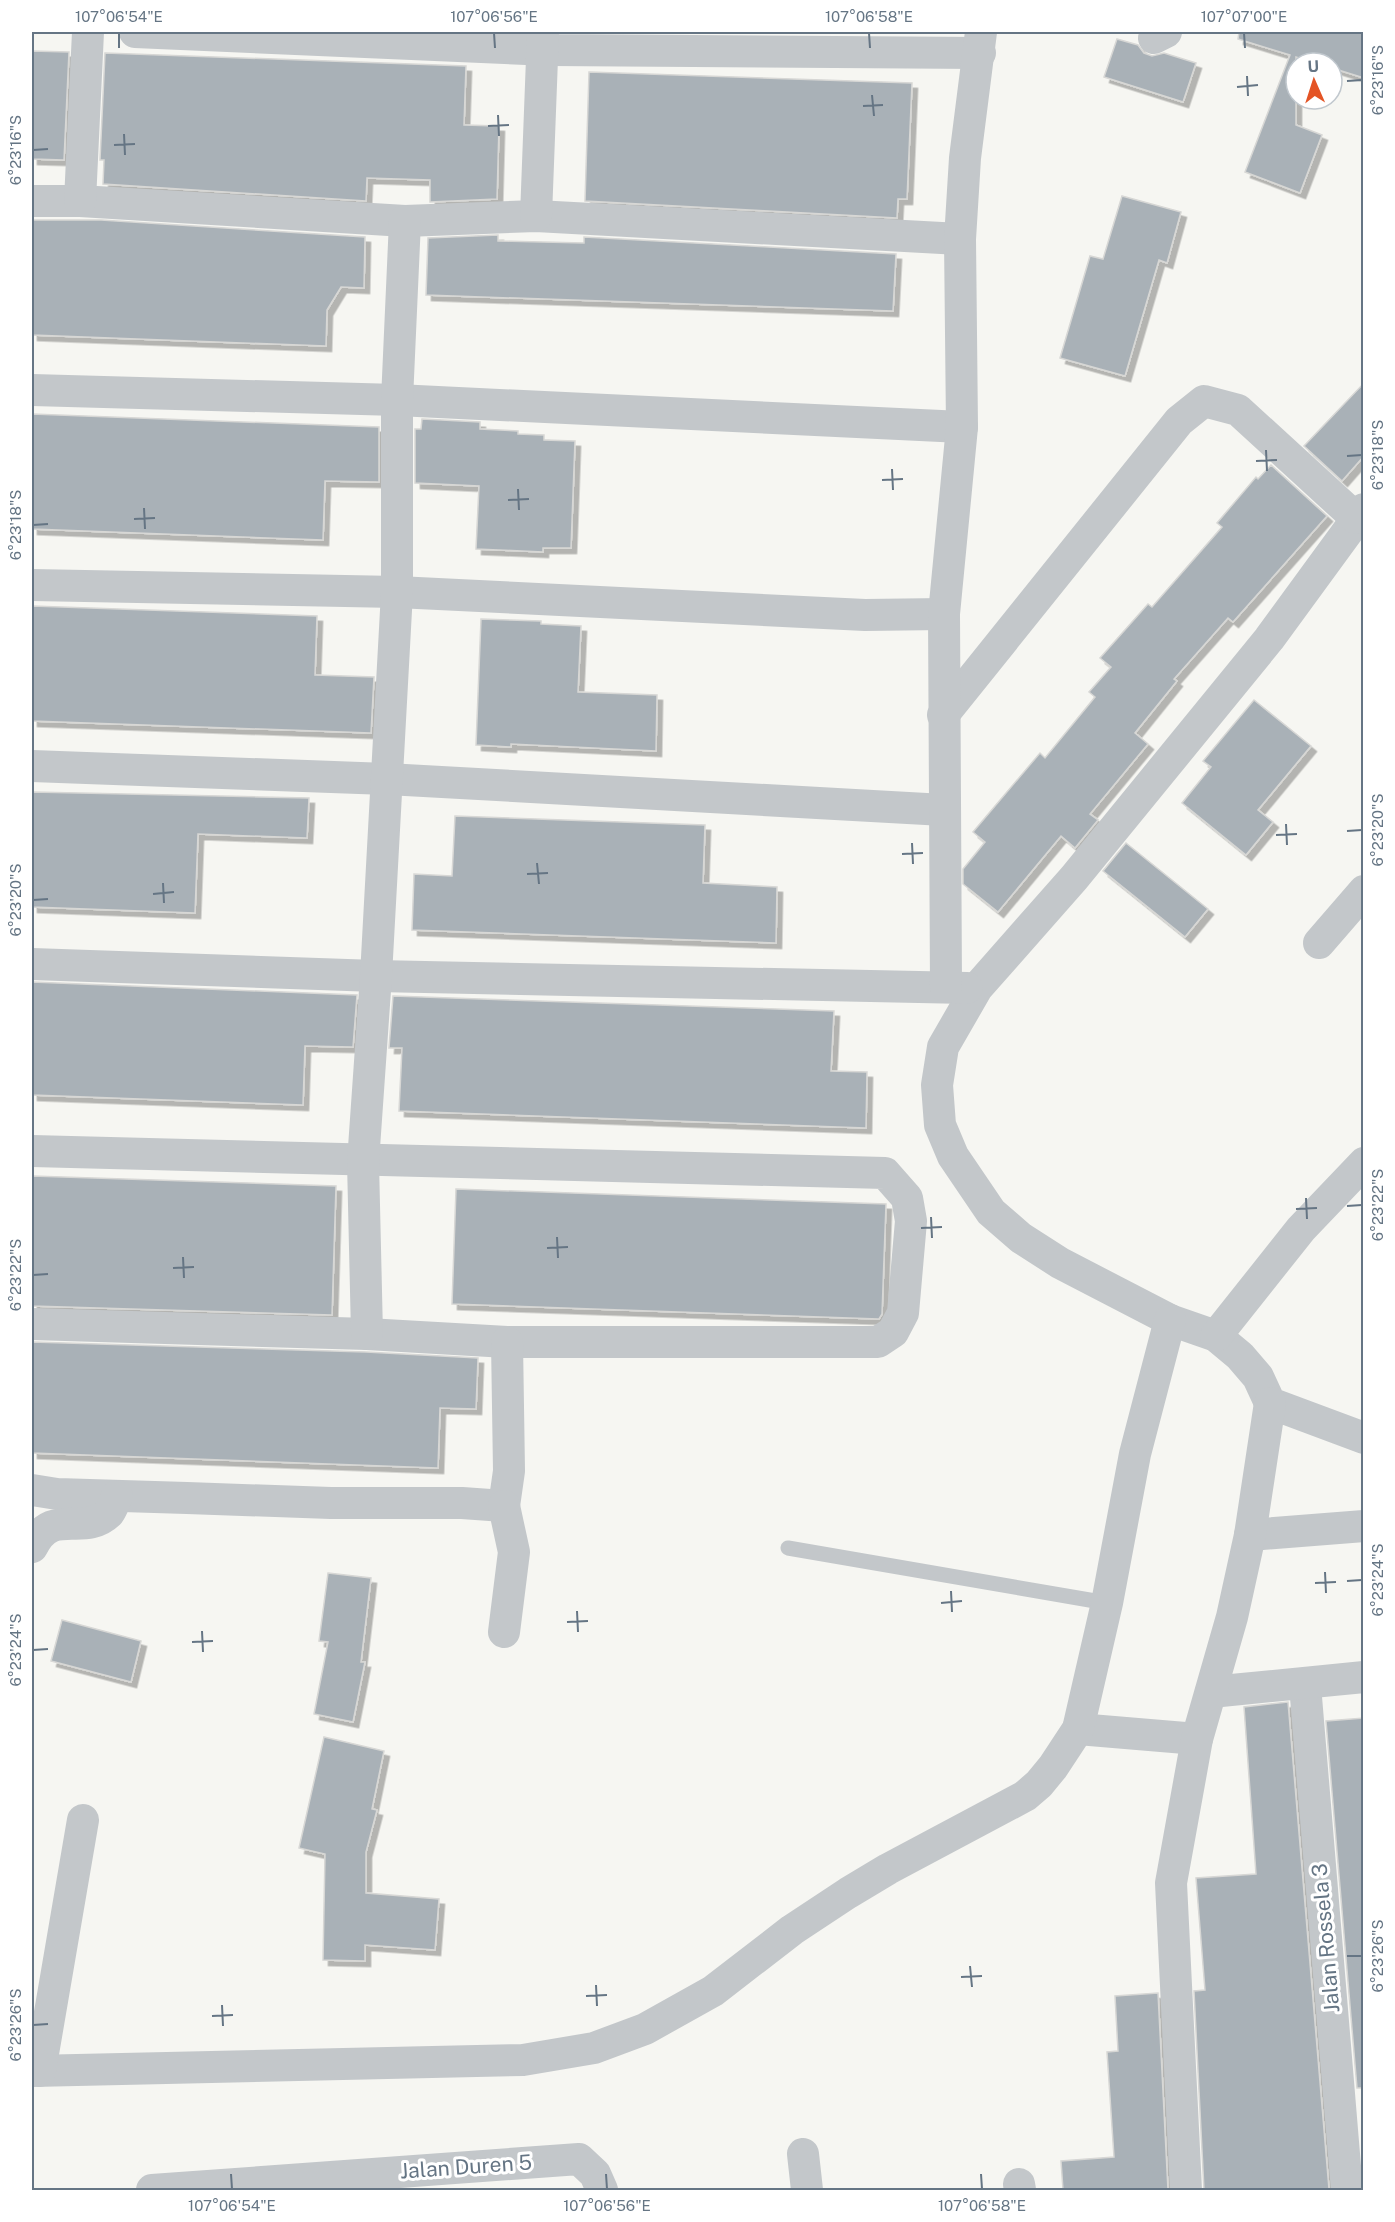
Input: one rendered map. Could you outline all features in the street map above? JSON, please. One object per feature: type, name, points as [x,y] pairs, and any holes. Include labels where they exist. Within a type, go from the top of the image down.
[{"type":"street","points":[[80,201],[88,32]]},
{"type":"street","points":[[135,32],[543,40],[981,42],[966,158],[960,239],[962,427],[944,614],[944,810],[961,988],[943,1047],[937,1085],[940,1125],[953,1156],[991,1212],[1022,1238],[1060,1263],[1170,1320],[1216,1336],[1240,1356],[1258,1377],[1270,1403],[1250,1535],[1232,1617],[1197,1739],[1172,1883],[1186,2190]]},
{"type":"street","points":[[536,216],[543,40]]},
{"type":"street","points":[[32,201],[80,201],[405,221],[536,216],[960,239]]},
{"type":"street","points":[[367,1334],[363,1161],[376,976],[396,592],[397,400],[405,221]]},
{"type":"street","points":[[32,390],[397,400],[962,427]]},
{"type":"street","points":[[32,964],[376,976],[961,988],[1074,879],[1269,639],[1360,513],[1238,410],[1204,401],[1179,421],[943,715]]},
{"type":"street","points":[[32,585],[396,592],[864,615],[944,614]]},
{"type":"street","points":[[32,766],[387,779],[944,810]]},
{"type":"street","points":[[1319,943],[1364,891]]},
{"type":"street","points":[[32,1151],[885,1173],[907,1198],[911,1221],[903,1313],[893,1332],[878,1342],[507,1342],[367,1334],[32,1324]]},
{"type":"street","points":[[1216,1336],[1301,1229],[1364,1163]]},
{"type":"street","points":[[83,1820],[36,2071],[524,2060],[594,2048],[645,2029],[713,1991],[792,1930],[848,1893],[888,1869],[1025,1796],[1053,1767],[1078,1729],[1107,1603],[1135,1454],[1170,1320]]},
{"type":"street","points":[[504,1632],[514,1552],[504,1506],[509,1471],[507,1342]]},
{"type":"street","points":[[1270,1403],[1364,1438]]},
{"type":"street","points":[[32,1490],[117,1496],[504,1506]]},
{"type":"street","points":[[32,1547],[44,1529],[60,1522],[77,1525],[109,1512],[117,1496]]},
{"type":"street","points":[[1250,1535],[1364,1526]]},
{"type":"street","points":[[1211,1692],[1305,1685],[1364,1677]]},
{"type":"street","name":"Jalan Rossela 3","points":[[1305,1685],[1347,2190]]},
{"type":"street","points":[[1078,1729],[1197,1739]]},
{"type":"street","points":[[803,2154],[807,2190]]},
{"type":"street","name":"Jalan Duren 5","points":[[152,2190],[579,2159],[599,2182]]},
{"type":"lane","points":[[788,1548],[1107,1603]]},
{"type":"building","points":[[1239,32],[1364,32],[1364,78],[1344,72],[1344,51],[1284,51],[1284,53],[1238,39]]},
{"type":"building","points":[[1117,39],[1138,45],[1144,53],[1152,56],[1164,53],[1196,63],[1183,102],[1104,77]]},
{"type":"building","points":[[32,51],[69,52],[64,160],[32,159]]},
{"type":"building","points":[[105,53],[466,66],[464,125],[499,126],[497,199],[430,202],[430,180],[367,178],[366,201],[103,184],[104,160],[100,160]]},
{"type":"building","points":[[1284,71],[1284,111],[1296,111],[1296,125],[1322,135],[1300,193],[1245,172]]},
{"type":"building","points":[[589,72],[912,83],[907,199],[898,199],[897,218],[585,201]]},
{"type":"building","points":[[1122,196],[1181,212],[1167,263],[1159,260],[1125,376],[1060,358],[1090,256],[1103,259]]},
{"type":"building","points":[[32,220],[101,220],[365,237],[364,288],[341,287],[327,310],[326,346],[32,335]]},
{"type":"building","points":[[498,235],[498,241],[584,243],[584,237],[896,254],[893,311],[426,295],[428,238]]},
{"type":"building","points":[[1364,383],[1364,456],[1342,481],[1304,446]]},
{"type":"building","points":[[32,414],[379,427],[379,482],[325,481],[323,540],[32,529]]},
{"type":"building","points":[[422,419],[480,422],[480,429],[544,435],[544,440],[575,441],[571,548],[543,548],[543,552],[476,549],[479,486],[415,483],[415,429],[421,429]]},
{"type":"building","points":[[1271,465],[1327,516],[1233,622],[1228,618],[1174,679],[1177,681],[1135,733],[1148,744],[1090,814],[1098,820],[1075,848],[1061,836],[998,912],[963,884],[963,869],[985,842],[973,832],[1040,753],[1045,758],[1095,697],[1089,692],[1111,667],[1100,658],[1148,604],[1152,607],[1222,527],[1217,523],[1256,477],[1258,479]]},
{"type":"building","points":[[32,606],[317,616],[315,675],[374,677],[371,733],[32,721]]},
{"type":"building","points":[[481,619],[541,621],[541,624],[581,626],[578,692],[657,695],[656,751],[511,744],[511,747],[476,745]]},
{"type":"building","points":[[1254,700],[1311,746],[1258,810],[1273,822],[1246,855],[1182,803],[1211,767],[1203,761]]},
{"type":"building","points":[[32,792],[309,798],[307,838],[198,834],[195,913],[32,907]]},
{"type":"building","points":[[455,816],[705,825],[703,883],[777,887],[776,943],[412,930],[414,874],[452,876]]},
{"type":"building","points":[[1126,843],[1208,909],[1185,937],[1103,871]]},
{"type":"building","points":[[32,982],[357,995],[353,1047],[305,1046],[303,1105],[32,1095]]},
{"type":"building","points":[[393,996],[834,1011],[831,1071],[867,1072],[866,1128],[399,1111],[402,1048],[389,1048]]},
{"type":"building","points":[[32,1176],[336,1186],[332,1315],[32,1306]]},
{"type":"building","points":[[456,1189],[886,1204],[882,1314],[879,1319],[452,1304]]},
{"type":"building","points":[[32,1342],[366,1352],[478,1358],[476,1409],[440,1408],[438,1468],[32,1453]]},
{"type":"building","points":[[328,1573],[371,1578],[361,1662],[365,1662],[353,1722],[314,1714],[328,1642],[319,1641]]},
{"type":"building","points":[[62,1620],[141,1641],[131,1682],[51,1661]]},
{"type":"building","points":[[1288,1702],[1329,2189],[1204,2190],[1194,1991],[1205,1990],[1196,1878],[1256,1874],[1244,1707]]},
{"type":"building","points":[[1364,1718],[1364,2088],[1357,2088],[1326,1721]]},
{"type":"building","points":[[324,1737],[384,1751],[372,1809],[377,1810],[366,1852],[366,1893],[439,1899],[435,1950],[365,1945],[365,1961],[323,1960],[325,1854],[299,1848]]},
{"type":"building","points":[[1158,1993],[1168,2190],[1063,2190],[1061,2161],[1114,2157],[1107,2052],[1118,2051],[1115,1996]]}]
